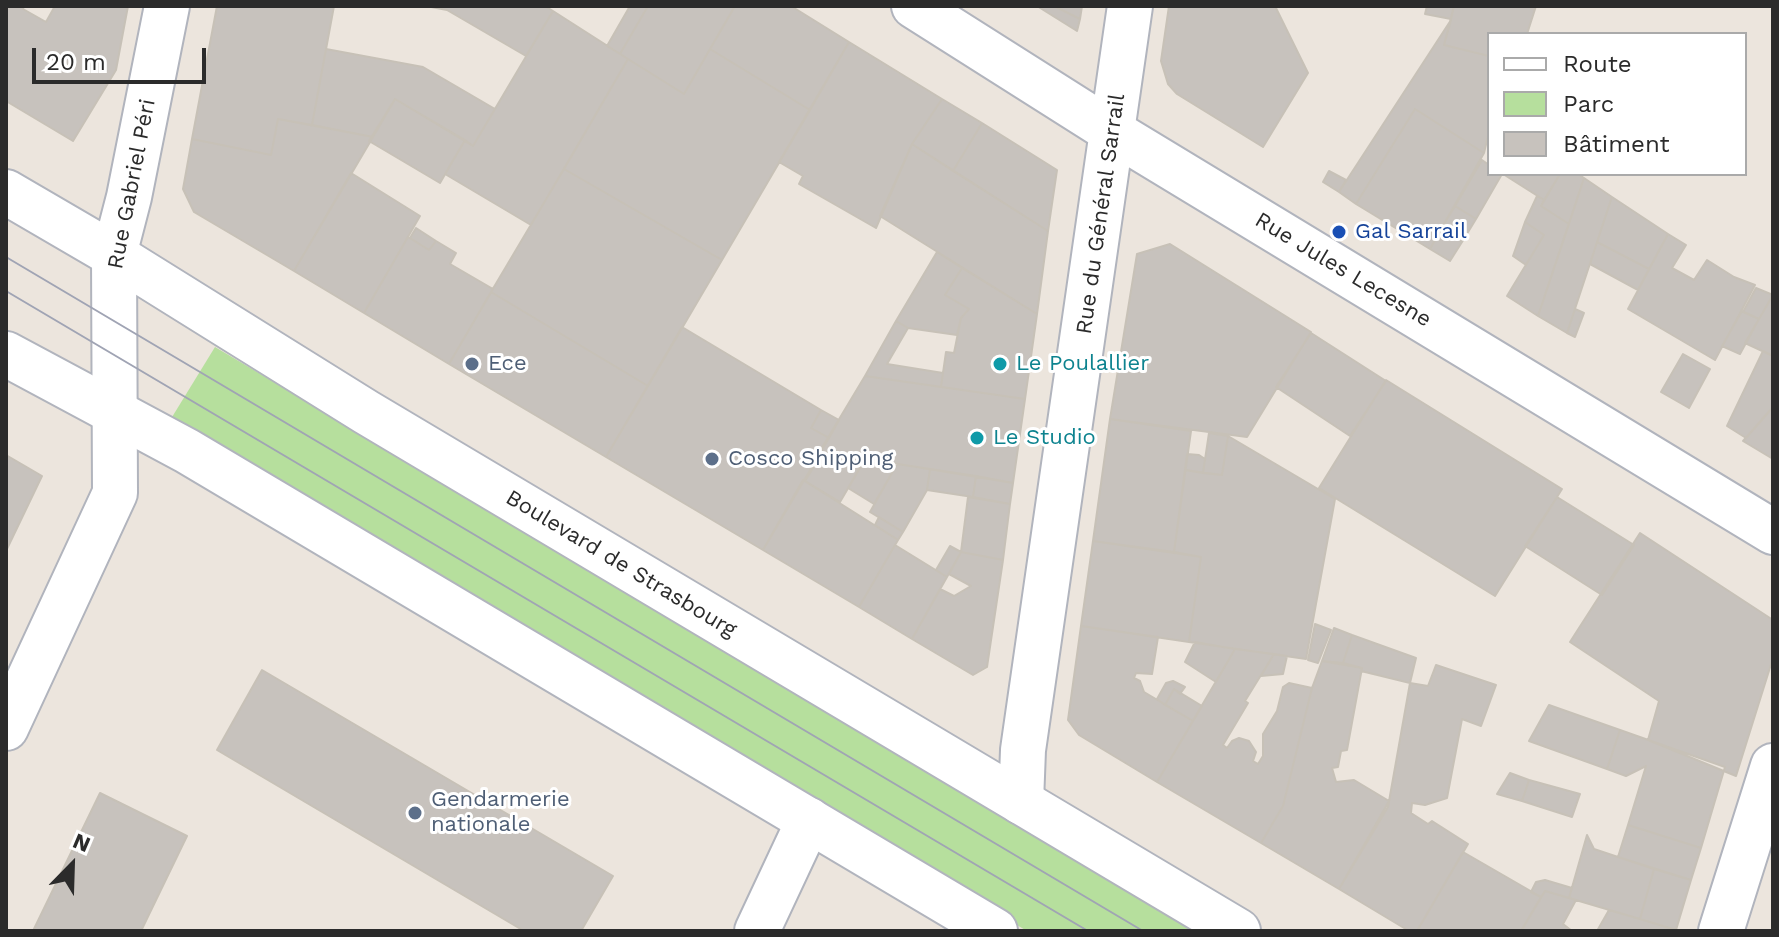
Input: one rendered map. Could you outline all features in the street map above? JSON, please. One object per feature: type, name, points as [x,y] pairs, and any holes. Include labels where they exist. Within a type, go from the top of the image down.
[{"type":"street","name":"Rue Gabriel Péri","points":[[6,728],[115,493],[114,255],[129,197],[167,6]]},
{"type":"street","name":"Rue Jules Lecesne","points":[[914,6],[1113,132],[1773,532]]},
{"type":"street","name":"Rue du Général Sarrail","points":[[1021,802],[1023,750],[1130,6]]},
{"type":"street","name":"Boulevard de Strasbourg","points":[[6,192],[114,255],[366,412],[1238,931]]},
{"type":"street","points":[[6,354],[187,451],[995,931]]},
{"type":"street","points":[[1721,931],[1773,766]]},
{"type":"street","points":[[757,931],[809,820]]},
{"type":"green space","points":[[215,347],[1199,931],[1027,931],[169,422]]},
{"type":"building","points":[[6,6],[24,6],[23,9],[46,22],[55,6],[128,6],[116,70],[73,141],[6,101]]},
{"type":"building","points":[[217,6],[334,6],[312,125],[278,119],[271,155],[192,139]]},
{"type":"building","points":[[426,6],[545,6],[553,11],[526,56],[447,10]]},
{"type":"building","points":[[630,6],[648,6],[620,54],[607,46]]},
{"type":"building","points":[[648,6],[735,6],[684,94],[620,54]]},
{"type":"building","points":[[735,6],[791,6],[849,42],[810,110],[710,49]]},
{"type":"building","points":[[1037,6],[1054,6],[1080,19],[1077,31]]},
{"type":"building","points":[[1054,6],[1082,6],[1080,19]]},
{"type":"building","points":[[1169,6],[1275,6],[1308,73],[1263,147],[1177,94],[1168,84],[1161,61]]},
{"type":"building","points":[[1427,6],[1454,6],[1451,19],[1425,14]]},
{"type":"building","points":[[1454,6],[1536,6],[1528,32],[1487,32],[1487,56],[1444,45]]},
{"type":"building","points":[[553,11],[628,59],[531,225],[445,174],[465,140],[473,146]]},
{"type":"building","points":[[1451,20],[1444,45],[1487,56],[1487,140],[1484,153],[1415,109],[1356,204],[1339,192]]},
{"type":"building","points":[[849,42],[942,99],[912,144],[876,228],[799,184],[803,176],[779,162]]},
{"type":"building","points":[[326,49],[423,67],[495,109],[473,146],[395,99],[373,137],[312,125]]},
{"type":"building","points":[[710,49],[810,110],[722,260],[564,169],[628,59],[684,94]]},
{"type":"building","points":[[395,99],[465,140],[440,183],[369,141]]},
{"type":"building","points":[[942,99],[982,123],[953,171],[912,144]]},
{"type":"building","points":[[1415,109],[1484,153],[1430,249],[1356,204]]},
{"type":"building","points":[[278,119],[373,137],[294,271],[194,212],[183,189],[192,139],[271,155]]},
{"type":"building","points":[[982,123],[1057,170],[1048,231],[953,171]]},
{"type":"building","points":[[912,144],[1048,231],[1037,314],[880,216]]},
{"type":"building","points":[[1482,160],[1487,164],[1487,176],[1501,176],[1476,219],[1455,206]]},
{"type":"building","points":[[564,169],[722,260],[648,386],[491,292]]},
{"type":"building","points":[[1329,171],[1346,180],[1339,192],[1323,182]]},
{"type":"building","points":[[351,173],[420,216],[364,313],[294,271]]},
{"type":"building","points":[[1506,176],[1559,176],[1544,200]]},
{"type":"building","points":[[1559,176],[1584,178],[1569,224],[1541,206]]},
{"type":"building","points":[[1584,178],[1612,197],[1567,333],[1538,316]]},
{"type":"building","points":[[1537,196],[1544,200],[1541,206],[1569,224],[1538,316],[1507,296],[1544,235],[1525,222]]},
{"type":"building","points":[[1612,197],[1668,234],[1649,269],[1597,242]]},
{"type":"building","points":[[1455,206],[1476,219],[1462,242],[1441,229]]},
{"type":"building","points":[[1525,222],[1544,235],[1526,265],[1513,256]]},
{"type":"building","points":[[416,228],[436,241],[429,250],[410,238]]},
{"type":"building","points":[[1441,229],[1462,242],[1450,261],[1430,249]]},
{"type":"building","points":[[1668,234],[1686,245],[1672,268],[1694,280],[1707,260],[1734,277],[1755,285],[1715,360],[1628,309]]},
{"type":"building","points":[[408,237],[429,250],[436,241],[456,253],[450,264],[493,289],[449,364],[364,313]]},
{"type":"building","points":[[1597,242],[1649,269],[1638,290],[1590,264]]},
{"type":"building","points":[[1170,244],[1311,332],[1247,437],[1110,419],[1137,254]]},
{"type":"building","points":[[937,252],[962,268],[945,295],[969,309],[961,318],[957,335],[908,328],[896,321]]},
{"type":"building","points":[[962,268],[1037,314],[1025,399],[941,387],[946,352],[954,353],[961,318],[969,309],[945,295]]},
{"type":"building","points":[[1756,288],[1773,295],[1759,319],[1743,312]]},
{"type":"building","points":[[491,292],[648,386],[606,457],[449,364]]},
{"type":"building","points":[[1773,295],[1773,356],[1745,343]]},
{"type":"building","points":[[1575,309],[1584,313],[1575,337],[1567,333]]},
{"type":"building","points":[[1742,311],[1759,319],[1740,354],[1722,346]]},
{"type":"building","points":[[896,321],[908,328],[887,364],[943,373],[941,387],[865,376]]},
{"type":"building","points":[[682,327],[821,410],[811,428],[829,438],[763,550],[606,457]]},
{"type":"building","points":[[1311,333],[1386,381],[1350,436],[1276,387]]},
{"type":"building","points":[[1763,351],[1773,356],[1773,407],[1746,438],[1727,426]]},
{"type":"building","points":[[1683,354],[1710,369],[1689,408],[1661,392]]},
{"type":"building","points":[[865,376],[1025,399],[1013,483],[820,451]]},
{"type":"building","points":[[1386,380],[1562,489],[1495,596],[1319,488]]},
{"type":"building","points":[[1773,407],[1773,459],[1743,441]]},
{"type":"building","points":[[821,410],[839,420],[829,438],[811,428]]},
{"type":"building","points":[[1110,419],[1191,431],[1174,552],[1093,541]]},
{"type":"building","points":[[1209,433],[1228,436],[1222,475],[1203,473]]},
{"type":"building","points":[[1228,436],[1335,499],[1306,659],[1189,642],[1201,557],[1174,552],[1185,470],[1222,475]]},
{"type":"building","points":[[1187,454],[1205,459],[1203,473],[1185,470]]},
{"type":"building","points":[[6,455],[42,476],[6,551]]},
{"type":"building","points":[[821,455],[864,461],[840,502],[805,481]]},
{"type":"building","points":[[864,461],[896,466],[874,504],[848,488]]},
{"type":"building","points":[[897,464],[930,469],[927,490],[903,532],[870,512]]},
{"type":"building","points":[[930,469],[976,476],[973,497],[927,490]]},
{"type":"building","points":[[976,476],[1013,483],[1010,504],[973,497]]},
{"type":"building","points":[[803,480],[898,540],[859,607],[763,550]]},
{"type":"building","points":[[968,497],[1010,504],[1003,560],[961,552]]},
{"type":"building","points":[[1557,497],[1634,545],[1602,595],[1525,546]]},
{"type":"building","points":[[879,517],[903,532],[898,540],[875,525]]},
{"type":"building","points":[[1640,533],[1773,620],[1773,658],[1736,776],[1648,740],[1659,701],[1570,642]]},
{"type":"building","points":[[1093,541],[1201,557],[1189,642],[1081,626]]},
{"type":"building","points":[[895,545],[947,577],[912,639],[859,607]]},
{"type":"building","points":[[950,546],[961,552],[947,577],[936,570]]},
{"type":"building","points":[[961,552],[1003,560],[987,667],[973,675],[912,639],[940,589],[954,596],[971,586],[949,574]]},
{"type":"building","points":[[1315,624],[1331,630],[1318,663],[1308,660]]},
{"type":"building","points":[[1081,626],[1158,637],[1152,674],[1136,673],[1134,678],[1140,681],[1144,692],[1193,721],[1157,782],[1079,735],[1068,720]]},
{"type":"building","points":[[1334,628],[1352,635],[1343,663],[1322,661]]},
{"type":"building","points":[[1352,635],[1416,658],[1410,683],[1361,671],[1362,668],[1343,663]]},
{"type":"building","points":[[1195,642],[1235,649],[1216,682],[1185,662]]},
{"type":"building","points":[[1235,649],[1274,654],[1223,745],[1227,748],[1239,738],[1249,741],[1256,752],[1253,761],[1258,764],[1263,756],[1263,734],[1277,711],[1283,687],[1289,683],[1312,688],[1283,806],[1261,843],[1157,782]]},
{"type":"building","points":[[1274,654],[1287,656],[1283,674],[1261,676]]},
{"type":"building","points":[[1322,661],[1362,668],[1347,750],[1341,751],[1338,767],[1332,768],[1336,782],[1354,780],[1389,801],[1339,889],[1261,843],[1283,806],[1312,688]]},
{"type":"building","points":[[1436,665],[1496,685],[1481,726],[1462,719],[1447,798],[1425,805],[1412,803],[1411,813],[1428,824],[1432,821],[1468,844],[1417,931],[1409,931],[1339,889],[1388,807],[1410,683],[1428,686]]},
{"type":"building","name":"Gendarmerie nationale","points":[[262,670],[613,876],[581,931],[524,931],[217,750]]},
{"type":"building","points":[[1173,681],[1185,687],[1180,694],[1174,689],[1165,705],[1157,699],[1166,683]]},
{"type":"building","points":[[1174,689],[1202,706],[1193,721],[1165,705]]},
{"type":"building","points":[[1549,705],[1620,730],[1607,769],[1529,741]]},
{"type":"building","points":[[1620,730],[1725,767],[1701,848],[1628,825],[1646,766],[1626,776],[1607,769]]},
{"type":"building","points":[[1510,773],[1529,780],[1522,801],[1497,794]]},
{"type":"building","points":[[1529,780],[1580,794],[1572,817],[1522,801]]},
{"type":"building","points":[[100,793],[187,836],[141,931],[33,931]]},
{"type":"building","points":[[1628,825],[1701,848],[1691,880],[1618,857]]},
{"type":"building","points":[[1587,835],[1594,849],[1654,869],[1640,919],[1569,898]]},
{"type":"building","points":[[1463,852],[1541,897],[1521,931],[1417,931]]},
{"type":"building","points":[[1654,869],[1691,880],[1676,930],[1640,919]]},
{"type":"building","points":[[1545,880],[1572,888],[1569,898],[1545,891],[1541,897],[1531,892],[1536,882]]},
{"type":"building","points":[[1545,891],[1576,900],[1563,924],[1572,931],[1521,931]]},
{"type":"building","points":[[1609,910],[1640,919],[1676,930],[1597,931]]},
{"type":"tram line","points":[[6,257],[1143,931]]},
{"type":"tram line","points":[[6,291],[1088,931]]},
{"type":"place","name":"Gal Sarrail","points":[[1339,232]]},
{"type":"place","name":"Ece","points":[[472,364]]},
{"type":"place","name":"Le Poulallier","points":[[1000,364]]},
{"type":"place","name":"Le Studio","points":[[977,438]]},
{"type":"place","name":"Cosco Shipping","points":[[712,459]]},
{"type":"place","name":"Gendarmerie nationale","points":[[415,813]]}]
